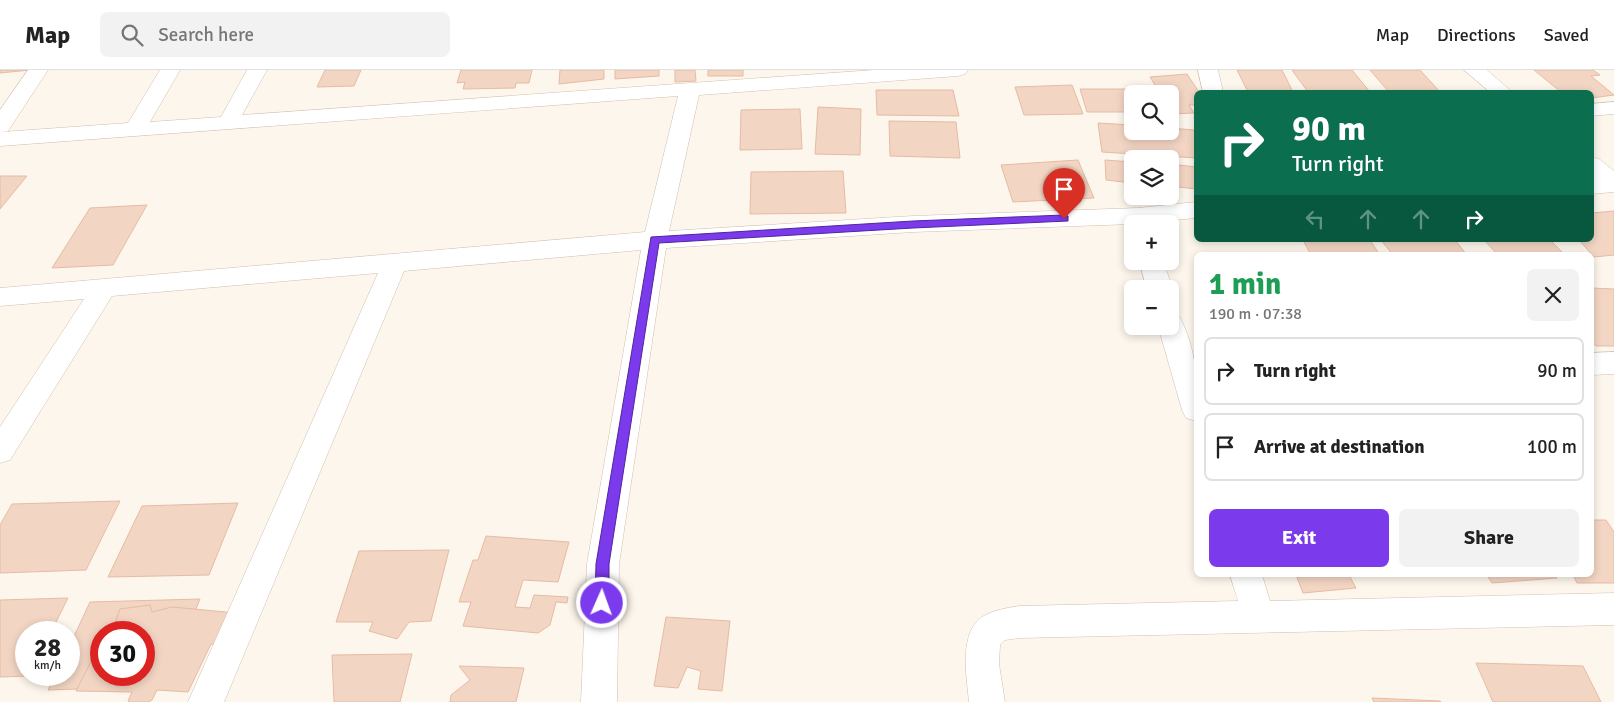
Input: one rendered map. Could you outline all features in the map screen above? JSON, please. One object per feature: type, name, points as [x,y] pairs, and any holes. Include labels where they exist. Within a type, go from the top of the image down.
[{"type":"street","points":[[0,126],[38,70]]},
{"type":"street","points":[[135,129],[170,70]]},
{"type":"street","points":[[228,122],[257,70]]},
{"type":"street","points":[[0,139],[874,74],[958,70]]},
{"type":"street","points":[[1208,70],[1213,90]]},
{"type":"street","points":[[1474,70],[1499,90]]},
{"type":"street","points":[[599,702],[603,564],[655,240],[690,89]]},
{"type":"street","points":[[1594,110],[1614,108]]},
{"type":"street","points":[[1594,166],[1614,183]]},
{"type":"street","points":[[1594,186],[1614,183]]},
{"type":"street","points":[[1168,215],[1194,210]]},
{"type":"street","points":[[0,297],[655,240],[913,224],[1124,220]]},
{"type":"street","points":[[206,702],[395,263]]},
{"type":"street","points":[[0,451],[104,288]]},
{"type":"street","points":[[1175,335],[1191,378],[1194,397]]},
{"type":"street","points":[[1594,364],[1614,363]]},
{"type":"street","points":[[1247,577],[1259,617]]},
{"type":"street","points":[[987,702],[983,643],[991,630],[1018,622],[1614,609]]},
{"type":"building","points":[[0,70],[30,70],[0,73]]},
{"type":"building","points":[[325,70],[361,70],[354,86],[317,87]]},
{"type":"building","points":[[461,70],[532,70],[529,83],[516,83],[515,88],[463,89],[465,82],[457,83]]},
{"type":"building","points":[[560,70],[604,70],[604,79],[559,84]]},
{"type":"building","points":[[615,70],[659,70],[659,76],[615,79]]},
{"type":"building","points":[[675,70],[695,70],[696,81],[675,82]]},
{"type":"building","points":[[708,70],[743,70],[743,76],[708,76]]},
{"type":"building","points":[[1237,70],[1282,70],[1292,90],[1247,90]]},
{"type":"building","points":[[1292,70],[1352,70],[1368,90],[1307,90]]},
{"type":"building","points":[[1370,70],[1420,70],[1438,90],[1387,90]]},
{"type":"building","points":[[1534,70],[1593,70],[1600,75],[1591,76],[1614,95],[1594,98],[1594,90],[1559,90]]},
{"type":"building","points":[[1187,74],[1198,90],[1194,90],[1194,105],[1189,105],[1194,113],[1179,114],[1179,85],[1155,85],[1150,77]]},
{"type":"building","points":[[1072,85],[1083,114],[1024,115],[1015,87]]},
{"type":"building","points":[[1080,89],[1124,89],[1124,112],[1087,112]]},
{"type":"building","points":[[876,90],[953,90],[959,116],[877,115]]},
{"type":"building","points":[[818,107],[861,109],[860,155],[815,154]]},
{"type":"building","points":[[800,109],[802,149],[740,150],[741,110]]},
{"type":"building","points":[[889,121],[956,122],[960,158],[890,156]]},
{"type":"building","points":[[1098,123],[1124,125],[1124,140],[1179,140],[1179,129],[1194,130],[1194,158],[1179,157],[1179,150],[1124,150],[1124,153],[1102,152]]},
{"type":"building","points":[[1078,160],[1094,198],[1013,202],[1001,165]]},
{"type":"building","points":[[1105,160],[1124,161],[1124,182],[1106,180]]},
{"type":"building","points":[[1179,165],[1194,167],[1194,189],[1179,187]]},
{"type":"building","points":[[843,171],[846,213],[750,214],[751,172]]},
{"type":"building","points":[[0,176],[27,176],[0,209]]},
{"type":"building","points":[[147,205],[113,265],[52,268],[90,208]]},
{"type":"building","points":[[1614,211],[1614,255],[1594,257],[1594,252],[1590,252],[1581,242],[1594,242],[1594,213]]},
{"type":"building","points":[[1304,242],[1371,242],[1378,252],[1309,252]]},
{"type":"building","points":[[1383,242],[1457,242],[1465,252],[1391,252]]},
{"type":"building","points":[[1486,242],[1552,242],[1562,252],[1495,252]]},
{"type":"building","points":[[1594,288],[1614,289],[1614,346],[1596,346],[1594,344]]},
{"type":"building","points":[[120,501],[86,570],[0,573],[0,525],[12,504]]},
{"type":"building","points":[[238,503],[209,575],[108,577],[142,506]]},
{"type":"building","points":[[1594,520],[1606,520],[1614,532],[1614,583],[1577,583],[1574,577],[1594,577]]},
{"type":"building","points":[[486,536],[569,542],[558,582],[523,580],[515,607],[530,608],[534,595],[568,597],[567,603],[556,602],[550,625],[538,633],[463,626],[471,602],[459,602],[473,560],[478,560]]},
{"type":"building","points":[[449,550],[431,621],[409,622],[397,639],[369,631],[373,622],[336,622],[359,551]]},
{"type":"building","points":[[1297,577],[1350,577],[1356,588],[1303,593]]},
{"type":"building","points":[[1488,577],[1557,578],[1492,583]]},
{"type":"building","points":[[68,598],[56,621],[15,621],[15,676],[0,677],[0,600]]},
{"type":"building","points":[[200,599],[165,686],[48,690],[50,686],[80,686],[80,623],[90,602]]},
{"type":"building","points":[[150,605],[152,612],[172,607],[236,613],[220,645],[211,644],[188,692],[157,690],[152,700],[148,702],[130,702],[128,701],[132,692],[76,691],[90,664],[90,686],[155,686],[155,621],[116,621],[120,609]]},
{"type":"building","points":[[666,617],[730,621],[722,691],[698,689],[701,671],[687,667],[678,688],[654,686]]},
{"type":"building","points":[[412,654],[400,702],[334,702],[332,655]]},
{"type":"building","points":[[1476,663],[1583,666],[1601,702],[1493,702]]},
{"type":"building","points":[[459,666],[524,668],[516,702],[450,702],[451,695],[470,680]]},
{"type":"building","points":[[1372,698],[1440,701],[1441,702],[1374,702]]},
{"type":"route","points":[[602,603],[603,564],[655,240],[913,224],[1064,219]]}]
